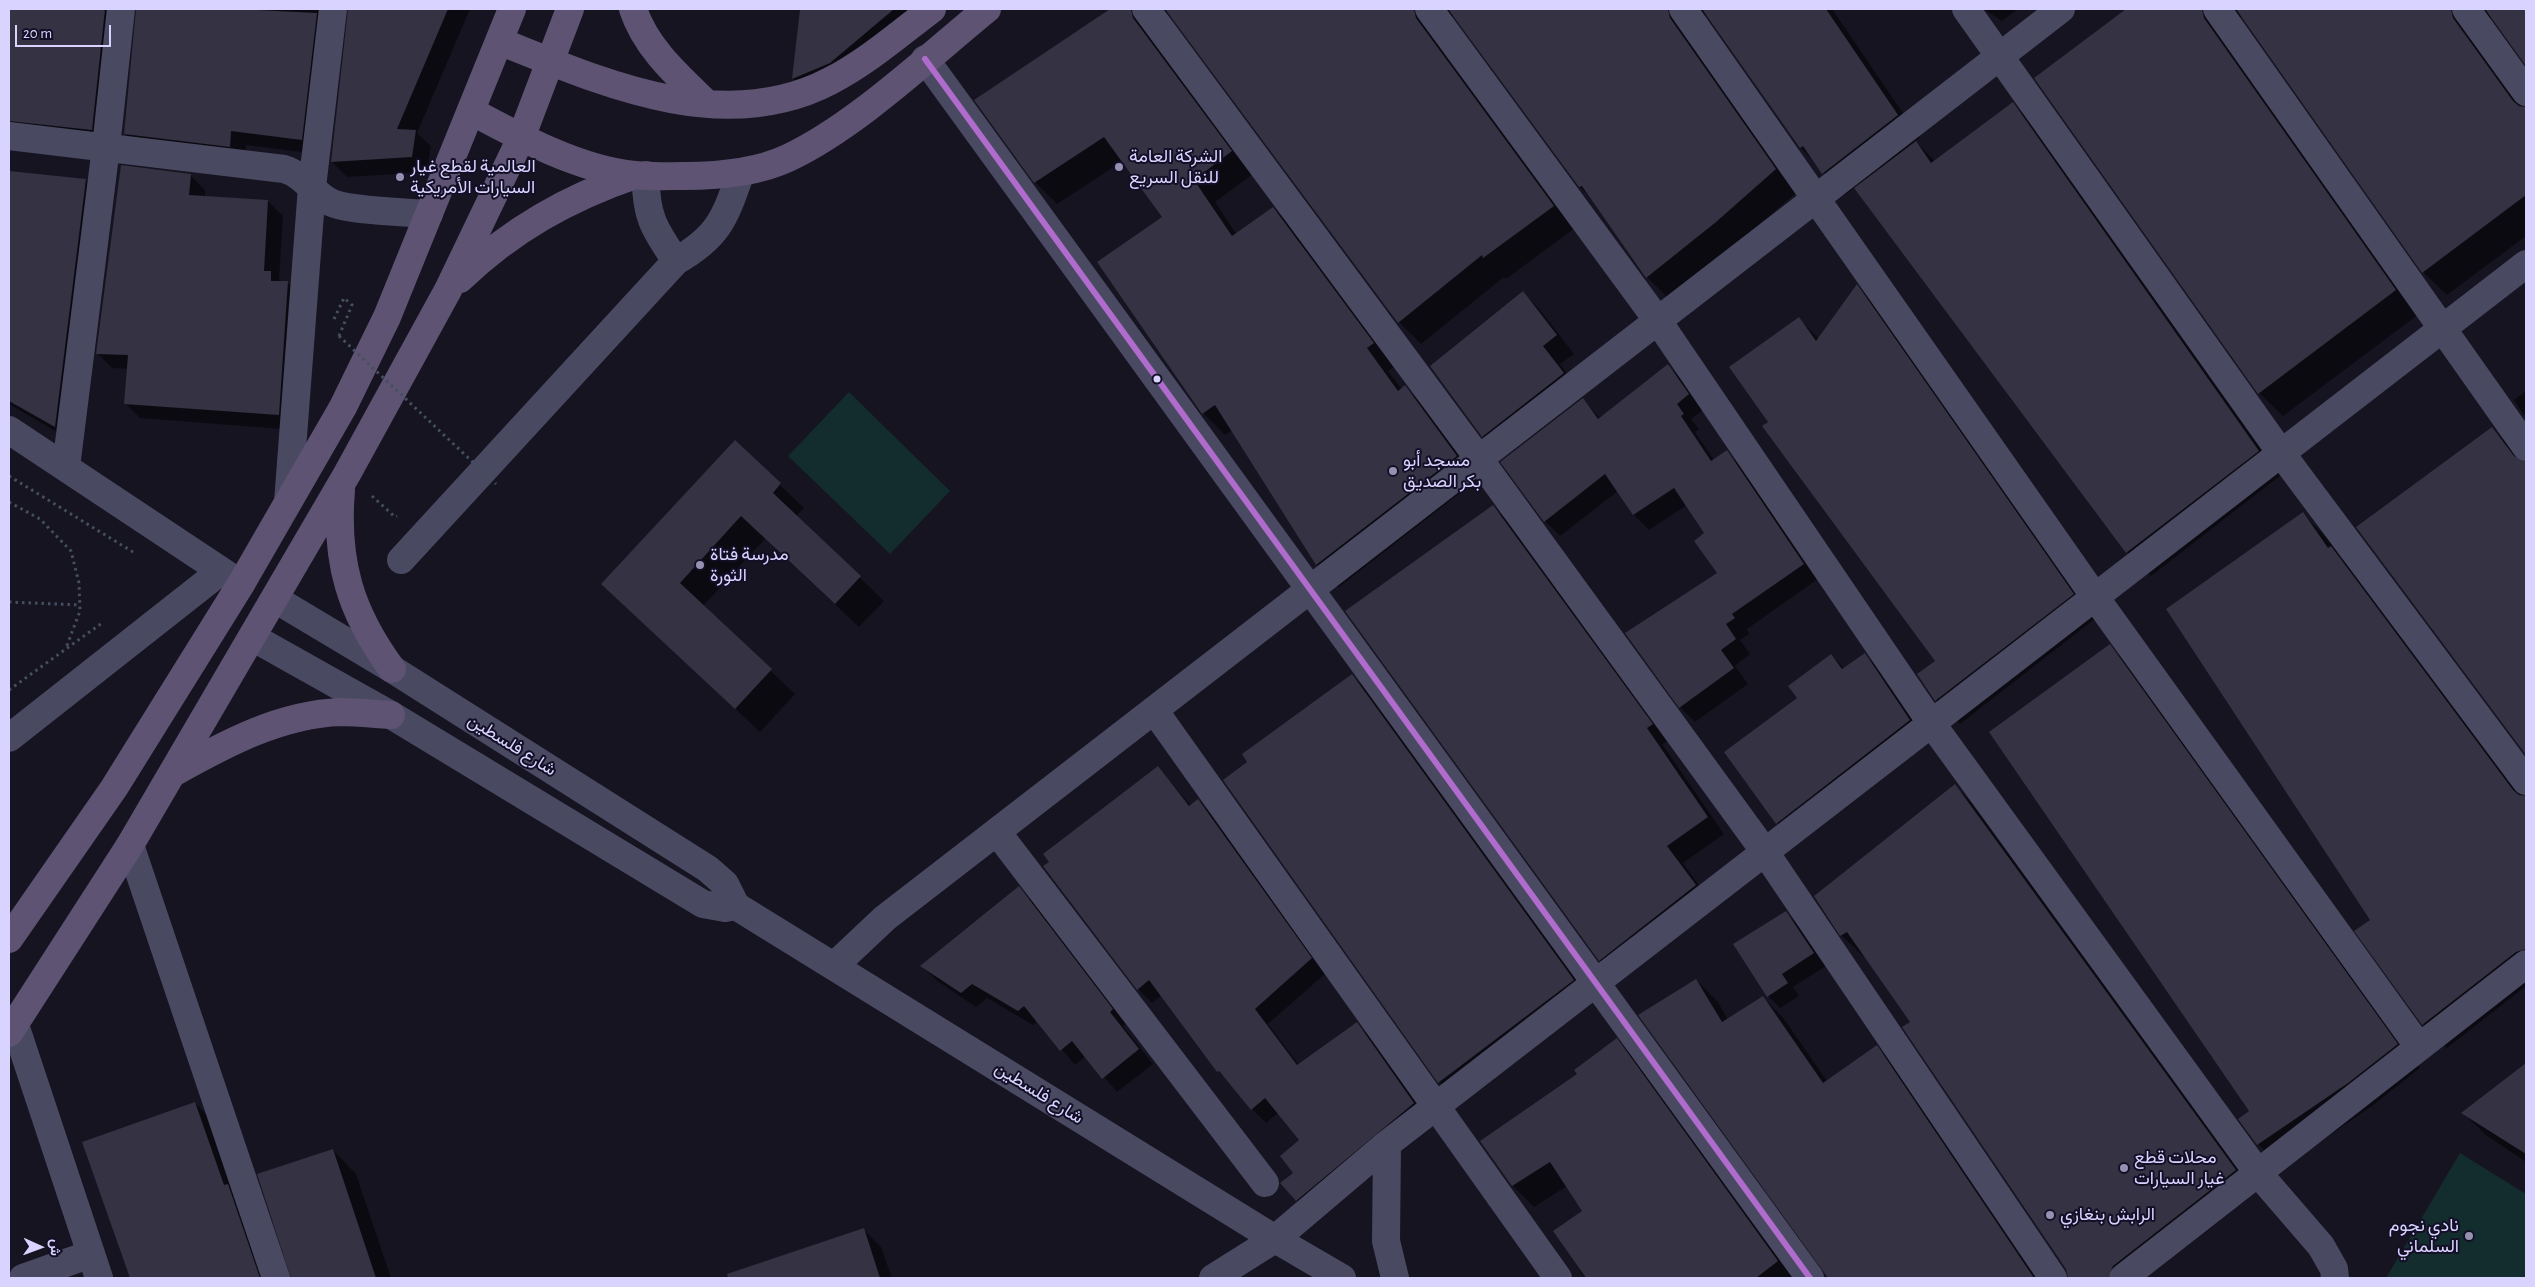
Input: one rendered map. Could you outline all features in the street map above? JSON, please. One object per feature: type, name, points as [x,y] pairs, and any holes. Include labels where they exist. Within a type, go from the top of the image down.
[{"type":"main road","points":[[9,940],[114,788],[231,578],[288,502],[347,400],[387,317],[512,9]]},
{"type":"main road","points":[[12,1029],[130,845],[173,773],[344,479],[448,290],[521,138],[570,9]]},
{"type":"main road","points":[[633,9],[638,22],[658,55],[706,103]]},
{"type":"main road","points":[[500,41],[551,62],[646,95],[738,105],[794,95],[829,82],[858,65],[932,9]]},
{"type":"main road","points":[[471,110],[521,138],[573,159],[640,175],[706,176],[741,172],[787,158],[824,138],[987,9]]},
{"type":"main road","points":[[448,290],[480,259],[515,232],[553,209],[593,190],[640,175]]},
{"type":"main road","points":[[344,479],[338,517],[346,582],[357,613],[372,642],[392,669]]},
{"type":"main road","points":[[173,773],[223,746],[261,729],[300,717],[341,712],[391,715]]},
{"type":"street","points":[[66,467],[106,147],[121,9]]},
{"type":"street","points":[[288,502],[312,187],[333,9]]},
{"type":"street","points":[[1146,9],[1479,459],[1765,852],[2053,1278]]},
{"type":"street","points":[[1429,9],[1658,321],[1932,724],[2258,1173],[2321,1246],[2334,1269],[2335,1278]]},
{"type":"street","points":[[1684,9],[2095,597],[2419,1047]]},
{"type":"street","points":[[1966,9],[2281,453],[2526,780]]},
{"type":"street","points":[[834,966],[885,918],[2061,9]]},
{"type":"street","points":[[2218,9],[2526,447]]},
{"type":"street","points":[[2466,9],[2526,92]]},
{"type":"street","points":[[925,59],[1810,1278]]},
{"type":"street","points":[[9,136],[284,169],[295,172],[330,202],[339,206],[429,214]]},
{"type":"street","points":[[401,560],[676,261],[708,240],[721,223],[741,172]]},
{"type":"street","points":[[640,175],[649,216],[676,261]]},
{"type":"street","points":[[1213,1278],[1275,1239],[1435,1106],[2526,264]]},
{"type":"street","points":[[9,430],[231,578],[9,738]]},
{"type":"street","name":"شارع فلسطين","points":[[274,599],[392,669],[708,869],[725,884],[736,906],[1275,1239],[1342,1278]]},
{"type":"street","name":"شارع فلسطين","points":[[252,638],[391,715],[703,904],[725,908],[736,906]]},
{"type":"street","points":[[1154,710],[1558,1278]]},
{"type":"street","points":[[997,832],[1265,1183]]},
{"type":"street","points":[[130,845],[276,1278]]},
{"type":"street","points":[[2123,1278],[2526,964]]},
{"type":"street","points":[[12,1029],[95,1266],[23,1278]]},
{"type":"street","points":[[1387,1144],[1386,1233],[1395,1278]]},
{"type":"path","points":[[340,336],[496,484]]},
{"type":"path","points":[[9,476],[136,554]]},
{"type":"path","points":[[344,479],[395,517],[402,510]]},
{"type":"path","points":[[9,503],[40,519],[71,551],[79,583],[80,611],[66,648]]},
{"type":"path","points":[[9,602],[80,604]]},
{"type":"path","points":[[9,690],[106,620]]},
{"type":"green space","points":[[849,392],[950,491],[890,554],[788,456]]},
{"type":"green space","name":"نادي نجوم السلماني","points":[[2460,1153],[2526,1194],[2526,1278],[2386,1278]]},
{"type":"building","points":[[9,9],[105,9],[92,130],[9,121]]},
{"type":"building","points":[[136,9],[237,9],[317,13],[302,140],[231,131],[230,147],[124,134]]},
{"type":"building","points":[[348,9],[448,9],[397,129],[416,130],[412,157],[331,162]]},
{"type":"building","points":[[800,9],[894,9],[830,63],[792,79]]},
{"type":"building","points":[[1110,9],[1131,9],[1133,18],[1232,151],[1194,180],[1232,236],[1273,207],[1374,343],[1367,348],[1398,391],[1405,385],[1457,456],[1316,565],[1215,405],[1202,414],[1097,262],[1162,217],[1104,137],[1034,183],[974,100]]},
{"type":"building","points":[[1165,9],[1414,9],[1416,18],[1554,206],[1483,258],[1482,255],[1398,323]]},
{"type":"building","points":[[1448,9],[1668,9],[1670,18],[1776,169],[1716,222],[1646,278],[1582,186],[1579,187]]},
{"type":"building","points":[[1702,9],[1826,9],[1898,115],[1822,174],[1803,146],[1800,148]]},
{"type":"building","points":[[2126,9],[2202,9],[2204,18],[2396,290],[2258,394],[2034,78]]},
{"type":"building","points":[[2236,9],[2451,9],[2453,18],[2513,101],[2519,106],[2526,107],[2526,195],[2422,273]]},
{"type":"building","points":[[2485,9],[2526,9],[2526,66]]},
{"type":"building","points":[[2013,102],[2259,451],[2126,553],[1854,188],[1916,141],[1931,163]]},
{"type":"building","points":[[121,165],[191,174],[189,195],[268,200],[264,271],[271,271],[271,281],[288,281],[279,415],[124,404],[128,355],[96,354]]},
{"type":"building","points":[[9,171],[86,179],[55,427],[9,401]]},
{"type":"building","points":[[1857,284],[2074,594],[1935,701],[1917,674],[1935,661],[1762,426],[1768,422],[1729,367],[1799,317],[1816,341]]},
{"type":"building","points":[[1523,291],[1557,335],[1543,346],[1564,373],[1482,437],[1430,366]]},
{"type":"building","points":[[1668,364],[1689,394],[1677,404],[1684,414],[1681,416],[1711,461],[1727,450],[1804,564],[1732,614],[1735,618],[1726,624],[1736,639],[1721,650],[1734,668],[1679,708],[1625,633],[1717,573],[1694,541],[1704,533],[1674,488],[1633,515],[1605,474],[1544,522],[1500,462],[1583,398],[1598,419]]},
{"type":"building","points":[[2492,427],[2514,456],[2526,462],[2526,755],[2356,527]]},
{"type":"building","points":[[735,440],[781,483],[773,493],[861,576],[835,604],[741,516],[680,583],[772,669],[735,709],[601,584]]},
{"type":"building","points":[[1493,505],[1653,724],[1647,728],[1708,817],[1667,846],[1696,885],[1599,961],[1345,611]]},
{"type":"building","points":[[2303,512],[2328,548],[2331,546],[2513,790],[2519,795],[2526,796],[2526,949],[2516,952],[2422,1025],[2354,931],[2370,920],[2166,609]]},
{"type":"building","points":[[2110,644],[2398,1044],[2348,1083],[2257,1145],[2238,1119],[2249,1111],[1989,732]]},
{"type":"building","points":[[1865,653],[1910,720],[1776,824],[1724,752],[1797,698],[1788,686],[1831,654],[1842,669]]},
{"type":"building","points":[[1352,674],[1574,980],[1438,1083],[1223,780],[1247,762],[1242,754]]},
{"type":"building","points":[[1158,766],[1189,806],[1198,799],[1312,958],[1255,1009],[1297,1065],[1357,1022],[1414,1103],[1296,1201],[1280,1183],[1293,1173],[1280,1156],[1299,1140],[1265,1098],[1251,1110],[1219,1071],[1217,1072],[1149,980],[1137,990],[1043,866],[1049,862],[1043,854]]},
{"type":"building","points":[[1955,784],[2236,1170],[2113,1266],[2108,1278],[2068,1278],[2066,1269],[1902,1027],[1910,1022],[1847,932],[1840,936],[1814,896]]},
{"type":"building","points":[[1019,886],[1113,1009],[1110,1012],[1139,1049],[1102,1079],[1072,1041],[1060,1051],[1024,1006],[1018,1011],[972,984],[961,993],[920,966]]},
{"type":"building","points":[[1786,911],[1814,953],[1782,974],[1788,983],[1767,997],[1733,944]]},
{"type":"building","points":[[1696,979],[1722,1022],[1763,996],[1823,1083],[1877,1045],[2034,1278],[1828,1278],[1638,1015]]},
{"type":"building","points":[[1617,1038],[1778,1261],[1756,1278],[1586,1278],[1553,1231],[1582,1211],[1550,1162],[1512,1186],[1480,1141],[1577,1074],[1574,1070]]},
{"type":"building","points":[[2526,1063],[2526,1154],[2461,1113]]},
{"type":"building","points":[[195,1102],[224,1185],[228,1184],[260,1278],[130,1278],[82,1142]]},
{"type":"building","points":[[333,1149],[376,1278],[291,1278],[257,1174]]},
{"type":"building","points":[[864,1228],[880,1278],[728,1278],[727,1274]]},
{"type":"transit line","points":[[925,59],[1810,1278]]},
{"type":"place","name":"الشركة العامة للنقل السريع","points":[[1119,167]]},
{"type":"place","name":"العالمية لقطع غيار السيارات الأمريكية","points":[[400,177]]},
{"type":"place","name":"مسجد أبو بكر الصديق","points":[[1393,471]]},
{"type":"place","name":"مدرسة فتاة الثورة","points":[[700,565]]},
{"type":"place","name":"محلات قطع غيار السيارات","points":[[2124,1168]]},
{"type":"place","name":"الرابش بنغازي","points":[[2050,1215]]},
{"type":"place","name":"نادي نجوم السلماني","points":[[2469,1236]]}]
